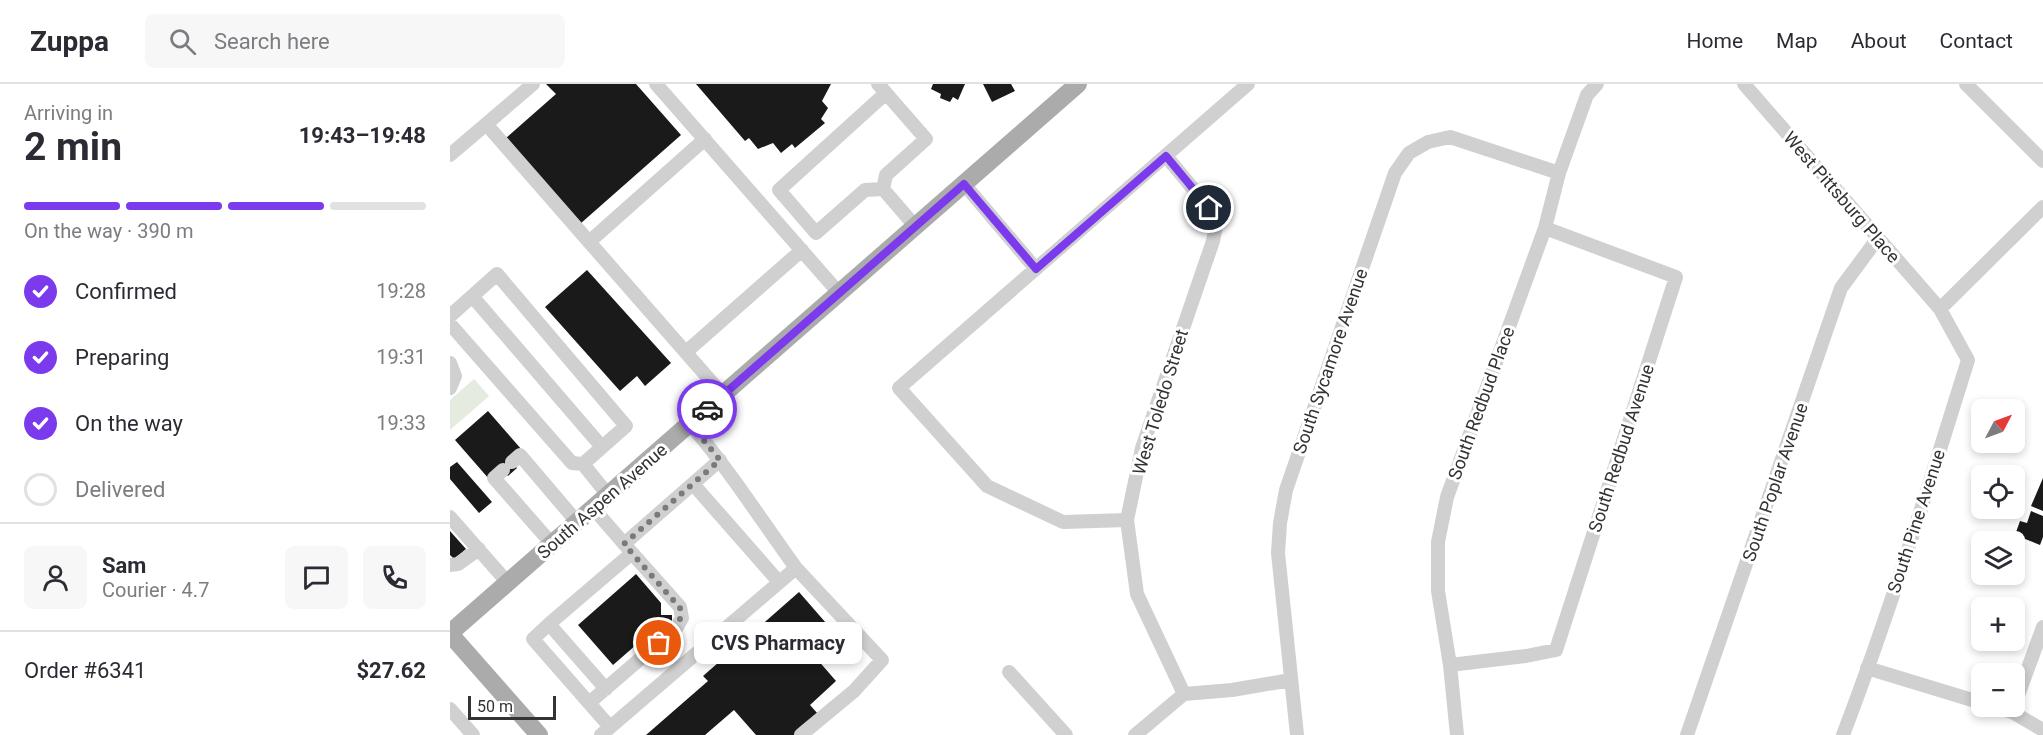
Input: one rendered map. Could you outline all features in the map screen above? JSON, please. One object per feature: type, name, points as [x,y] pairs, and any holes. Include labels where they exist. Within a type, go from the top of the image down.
[{"type":"main road","name":"South Aspen Avenue","points":[[450,634],[1078,84]]},
{"type":"main road","points":[[450,634],[530,732]]},
{"type":"street","points":[[450,155],[532,84]]},
{"type":"street","points":[[656,84],[839,293]]},
{"type":"street","points":[[1127,520],[1063,522],[987,486],[898,388],[1248,84]]},
{"type":"street","name":"South Redbud Place","points":[[1457,735],[1450,665],[1438,591],[1438,542],[1447,497],[1545,228],[1559,173],[1587,95],[1597,84]]},
{"type":"street","name":"West Pittsburg Place","points":[[1744,84],[1940,309]]},
{"type":"street","points":[[1966,84],[2043,161]]},
{"type":"street","points":[[882,88],[926,139],[885,182],[865,190],[816,233],[779,190],[882,88]]},
{"type":"street","points":[[486,124],[723,395]]},
{"type":"street","name":"South Sycamore Avenue","points":[[1297,735],[1278,553],[1280,523],[1286,490],[1395,173],[1409,153],[1428,142],[1450,137],[1559,173]]},
{"type":"street","points":[[589,242],[705,139]]},
{"type":"street","name":"West Toledo Street","points":[[1166,156],[1209,208],[1215,226],[1213,241],[1142,448],[1127,520],[1137,594],[1184,694]]},
{"type":"street","points":[[885,182],[915,226]]},
{"type":"street","points":[[964,184],[1036,269]]},
{"type":"street","points":[[1940,309],[2043,207]]},
{"type":"street","name":"South Redbud Avenue","points":[[1450,665],[1556,650],[1676,277],[1545,228]]},
{"type":"street","name":"South Poplar Avenue","points":[[1687,735],[1841,288],[1878,238]]},
{"type":"street","points":[[686,352],[802,250]]},
{"type":"street","points":[[450,316],[497,274],[626,426],[583,464]]},
{"type":"street","points":[[472,297],[602,447]]},
{"type":"street","name":"South Pine Avenue","points":[[1843,735],[1968,360],[1940,309]]},
{"type":"street","points":[[450,324],[572,463],[583,464],[608,495]]},
{"type":"street","points":[[450,363],[455,376],[450,388]]},
{"type":"street","points":[[690,424],[720,460],[796,568],[882,660],[854,691],[801,735]]},
{"type":"street","points":[[552,544],[494,478],[507,466],[520,455],[577,522]]},
{"type":"street","points":[[720,460],[533,639],[589,704],[605,731],[796,568]]},
{"type":"street","points":[[693,484],[779,582]]},
{"type":"street","points":[[589,704],[677,627],[682,618],[680,608],[593,508]]},
{"type":"street","points":[[450,517],[508,582]]},
{"type":"street","points":[[450,565],[458,564],[479,549]]},
{"type":"street","points":[[549,624],[606,689]]},
{"type":"street","points":[[2025,678],[2043,627]]},
{"type":"street","points":[[1867,668],[1971,700]]},
{"type":"street","points":[[1009,672],[1066,735]]},
{"type":"street","points":[[1135,735],[1184,694],[1232,690],[1291,680]]},
{"type":"street","points":[[450,709],[469,734]]},
{"type":"street","points":[[2021,717],[2043,730]]},
{"type":"shaded area","points":[[474,379],[489,396],[450,430],[450,400]]},
{"type":"building","points":[[546,84],[636,84],[681,135],[580,224],[506,138],[556,94]]},
{"type":"building","points":[[696,84],[831,84],[822,101],[828,108],[821,119],[825,123],[795,148],[792,144],[781,153],[773,143],[758,149],[749,138],[745,141]]},
{"type":"building","points":[[933,84],[965,84],[958,100],[953,97],[950,102],[940,98],[941,94],[931,89]]},
{"type":"building","points":[[983,84],[1011,84],[1015,91],[992,102]]},
{"type":"building","points":[[587,270],[671,363],[645,386],[637,376],[620,391],[545,307]]},
{"type":"building","points":[[488,411],[522,450],[511,460],[517,468],[508,476],[501,469],[489,479],[455,440]]},
{"type":"building","points":[[457,462],[492,502],[479,513],[450,479],[450,467]]},
{"type":"building","points":[[2043,478],[2043,511],[2031,506]]},
{"type":"building","points":[[2031,511],[2043,516],[2043,537],[2040,545],[2025,539],[2025,531],[2016,531],[2020,521],[2027,523]]},
{"type":"building","points":[[450,531],[466,549],[454,559],[450,555]]},
{"type":"building","points":[[636,574],[661,603],[661,615],[672,615],[672,624],[660,624],[613,665],[578,625]]},
{"type":"building","points":[[799,592],[826,623],[803,643],[836,681],[810,705],[818,714],[794,735],[756,735],[734,710],[705,735],[646,735],[708,681],[703,676]]},
{"type":"way so far","points":[[659,643],[677,627],[682,618],[680,608],[624,544],[720,460],[690,424],[707,409]]},
{"type":"place","name":"CVS Pharmacy","points":[[659,643]]},
{"type":"route","points":[[707,409],[964,184],[1036,269],[1166,156],[1209,208]]}]
